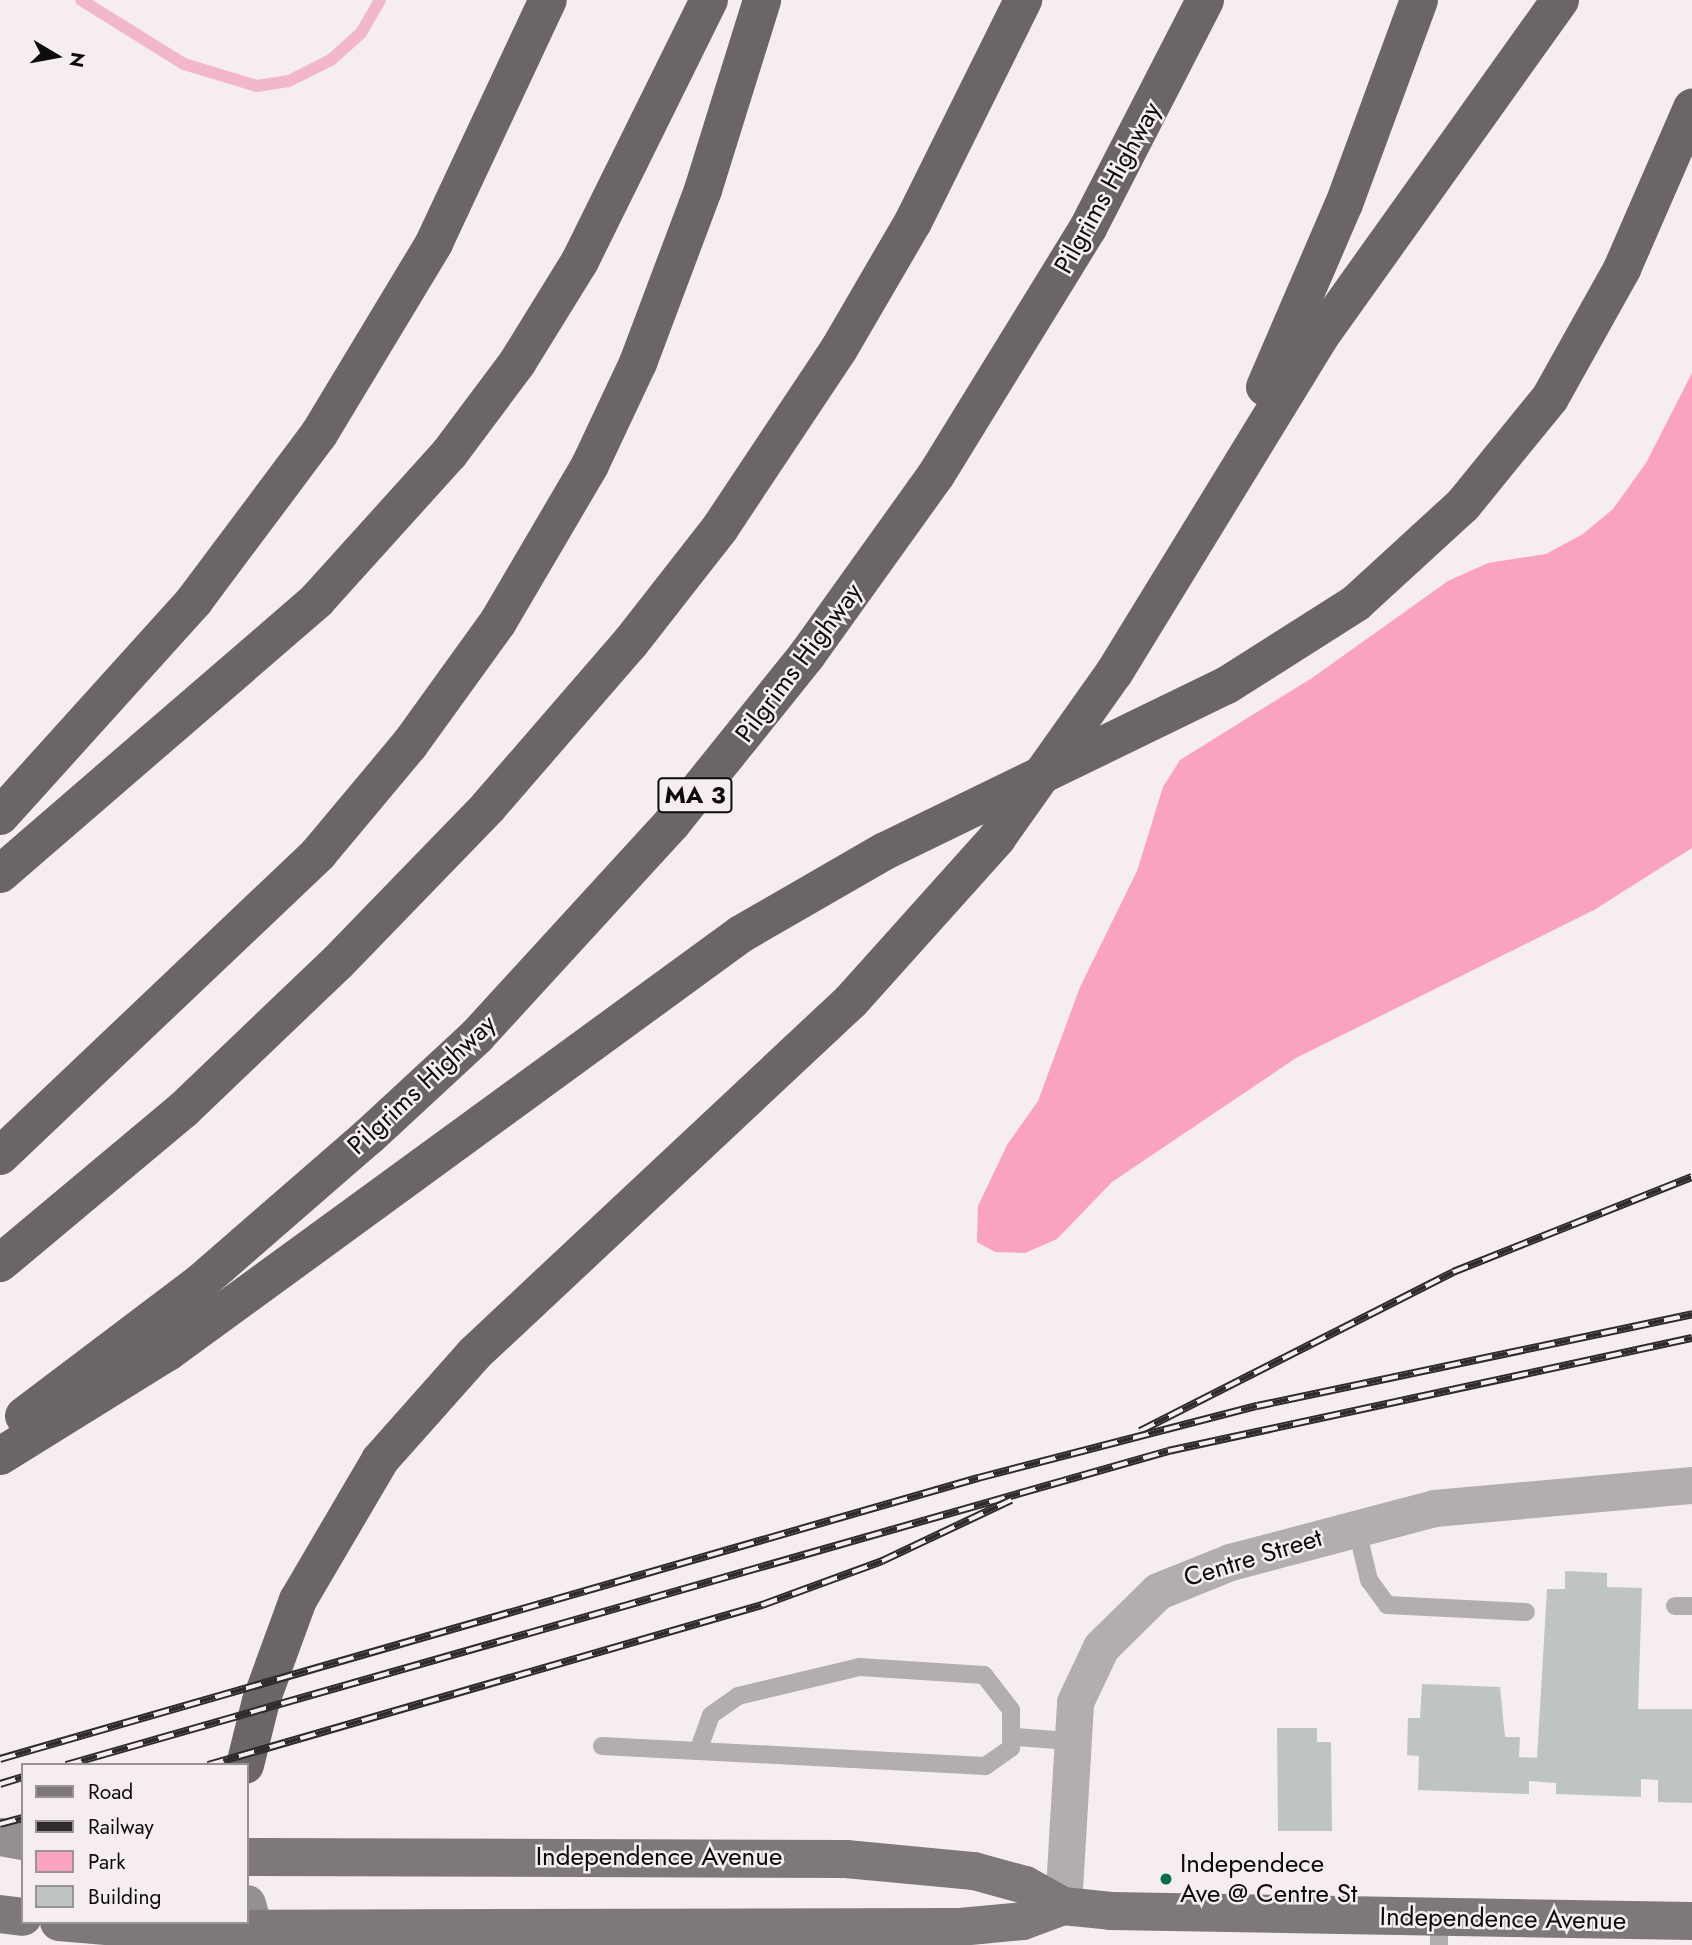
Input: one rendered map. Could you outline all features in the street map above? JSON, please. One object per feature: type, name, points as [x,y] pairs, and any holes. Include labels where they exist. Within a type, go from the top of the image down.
[{"type":"highway","points":[[0,816],[194,601],[319,434],[434,243],[548,0]]},
{"type":"highway","points":[[0,874],[317,600],[449,454],[517,363],[580,261],[709,0]]},
{"type":"highway","points":[[0,1156],[318,854],[410,744],[498,622],[590,465],[642,353],[703,190],[762,0]]},
{"type":"highway","points":[[0,1263],[183,1110],[338,962],[488,807],[654,614],[761,468],[878,285],[1023,0]]},
{"type":"highway","name":"Pilgrims Highway","points":[[0,1434],[201,1282],[368,1137],[477,1036],[680,814],[851,596],[975,415],[1088,229],[1205,0]]},
{"type":"highway","points":[[1140,629],[1284,345],[1364,154],[1419,0]]},
{"type":"highway","points":[[246,1763],[286,1631],[336,1527],[380,1460],[449,1380],[798,1053],[933,915],[1044,776],[1140,629],[1319,338],[1560,0]]},
{"type":"highway","points":[[0,1456],[168,1352],[741,934],[885,851],[1227,685],[1356,603],[1463,505],[1550,398],[1622,269],[1692,108]]},
{"type":"main road","points":[[0,1837],[21,1841]]},
{"type":"main road","name":"Independence Avenue","points":[[248,1857],[846,1859],[1002,1877],[1063,1906]]},
{"type":"main road","name":"Independence Avenue","points":[[75,1924],[138,1932],[200,1933],[253,1926],[514,1924],[980,1927],[1063,1906],[1439,1931],[1692,1921]]},
{"type":"main road","points":[[0,1913],[21,1917]]},
{"type":"main road","points":[[452,1945],[514,1924]]},
{"type":"street","name":"Centre Street","points":[[1063,1906],[1069,1741],[1090,1663],[1128,1615],[1158,1591],[1199,1571],[1356,1527],[1508,1497],[1692,1485]]},
{"type":"lane","points":[[1356,1527],[1369,1580],[1387,1605],[1526,1612]]},
{"type":"lane","points":[[602,1746],[985,1766],[1005,1757],[1015,1737],[1005,1695],[984,1675],[860,1668],[738,1696],[711,1715],[698,1751]]},
{"type":"lane","points":[[1015,1737],[1069,1741]]},
{"type":"green space","points":[[1692,373],[1692,848],[1594,910],[1296,1058],[1112,1182],[1057,1239],[1025,1253],[995,1252],[977,1242],[978,1206],[1007,1145],[1038,1101],[1080,987],[1137,871],[1163,787],[1180,760],[1312,678],[1448,581],[1488,563],[1546,554],[1583,534],[1613,509],[1646,463]]},
{"type":"building","points":[[1565,1571],[1607,1573],[1607,1587],[1642,1588],[1638,1709],[1692,1709],[1692,1803],[1658,1802],[1658,1780],[1641,1779],[1641,1797],[1556,1794],[1556,1783],[1529,1781],[1529,1794],[1418,1790],[1419,1756],[1407,1755],[1408,1718],[1420,1718],[1422,1684],[1500,1687],[1505,1737],[1520,1737],[1519,1757],[1537,1758],[1547,1589],[1565,1589]]},
{"type":"building","points":[[1277,1728],[1317,1728],[1317,1742],[1331,1742],[1332,1831],[1278,1831]]},
{"type":"waterway","points":[[81,0],[184,64],[257,86],[289,81],[331,60],[361,33],[380,0]]},
{"type":"railway","points":[[1140,1431],[1453,1272],[1692,1177]]},
{"type":"railway","points":[[0,1759],[978,1478],[1257,1406],[1692,1314]]},
{"type":"railway","points":[[73,1763],[1168,1451],[1692,1338]]},
{"type":"railway","points":[[215,1763],[762,1605],[882,1561],[1011,1500]]},
{"type":"railway","points":[[0,1784],[21,1778]]},
{"type":"railway","points":[[0,1824],[21,1819]]},
{"type":"place","name":"Independece Ave @ Centre St","points":[[1166,1879]]}]
